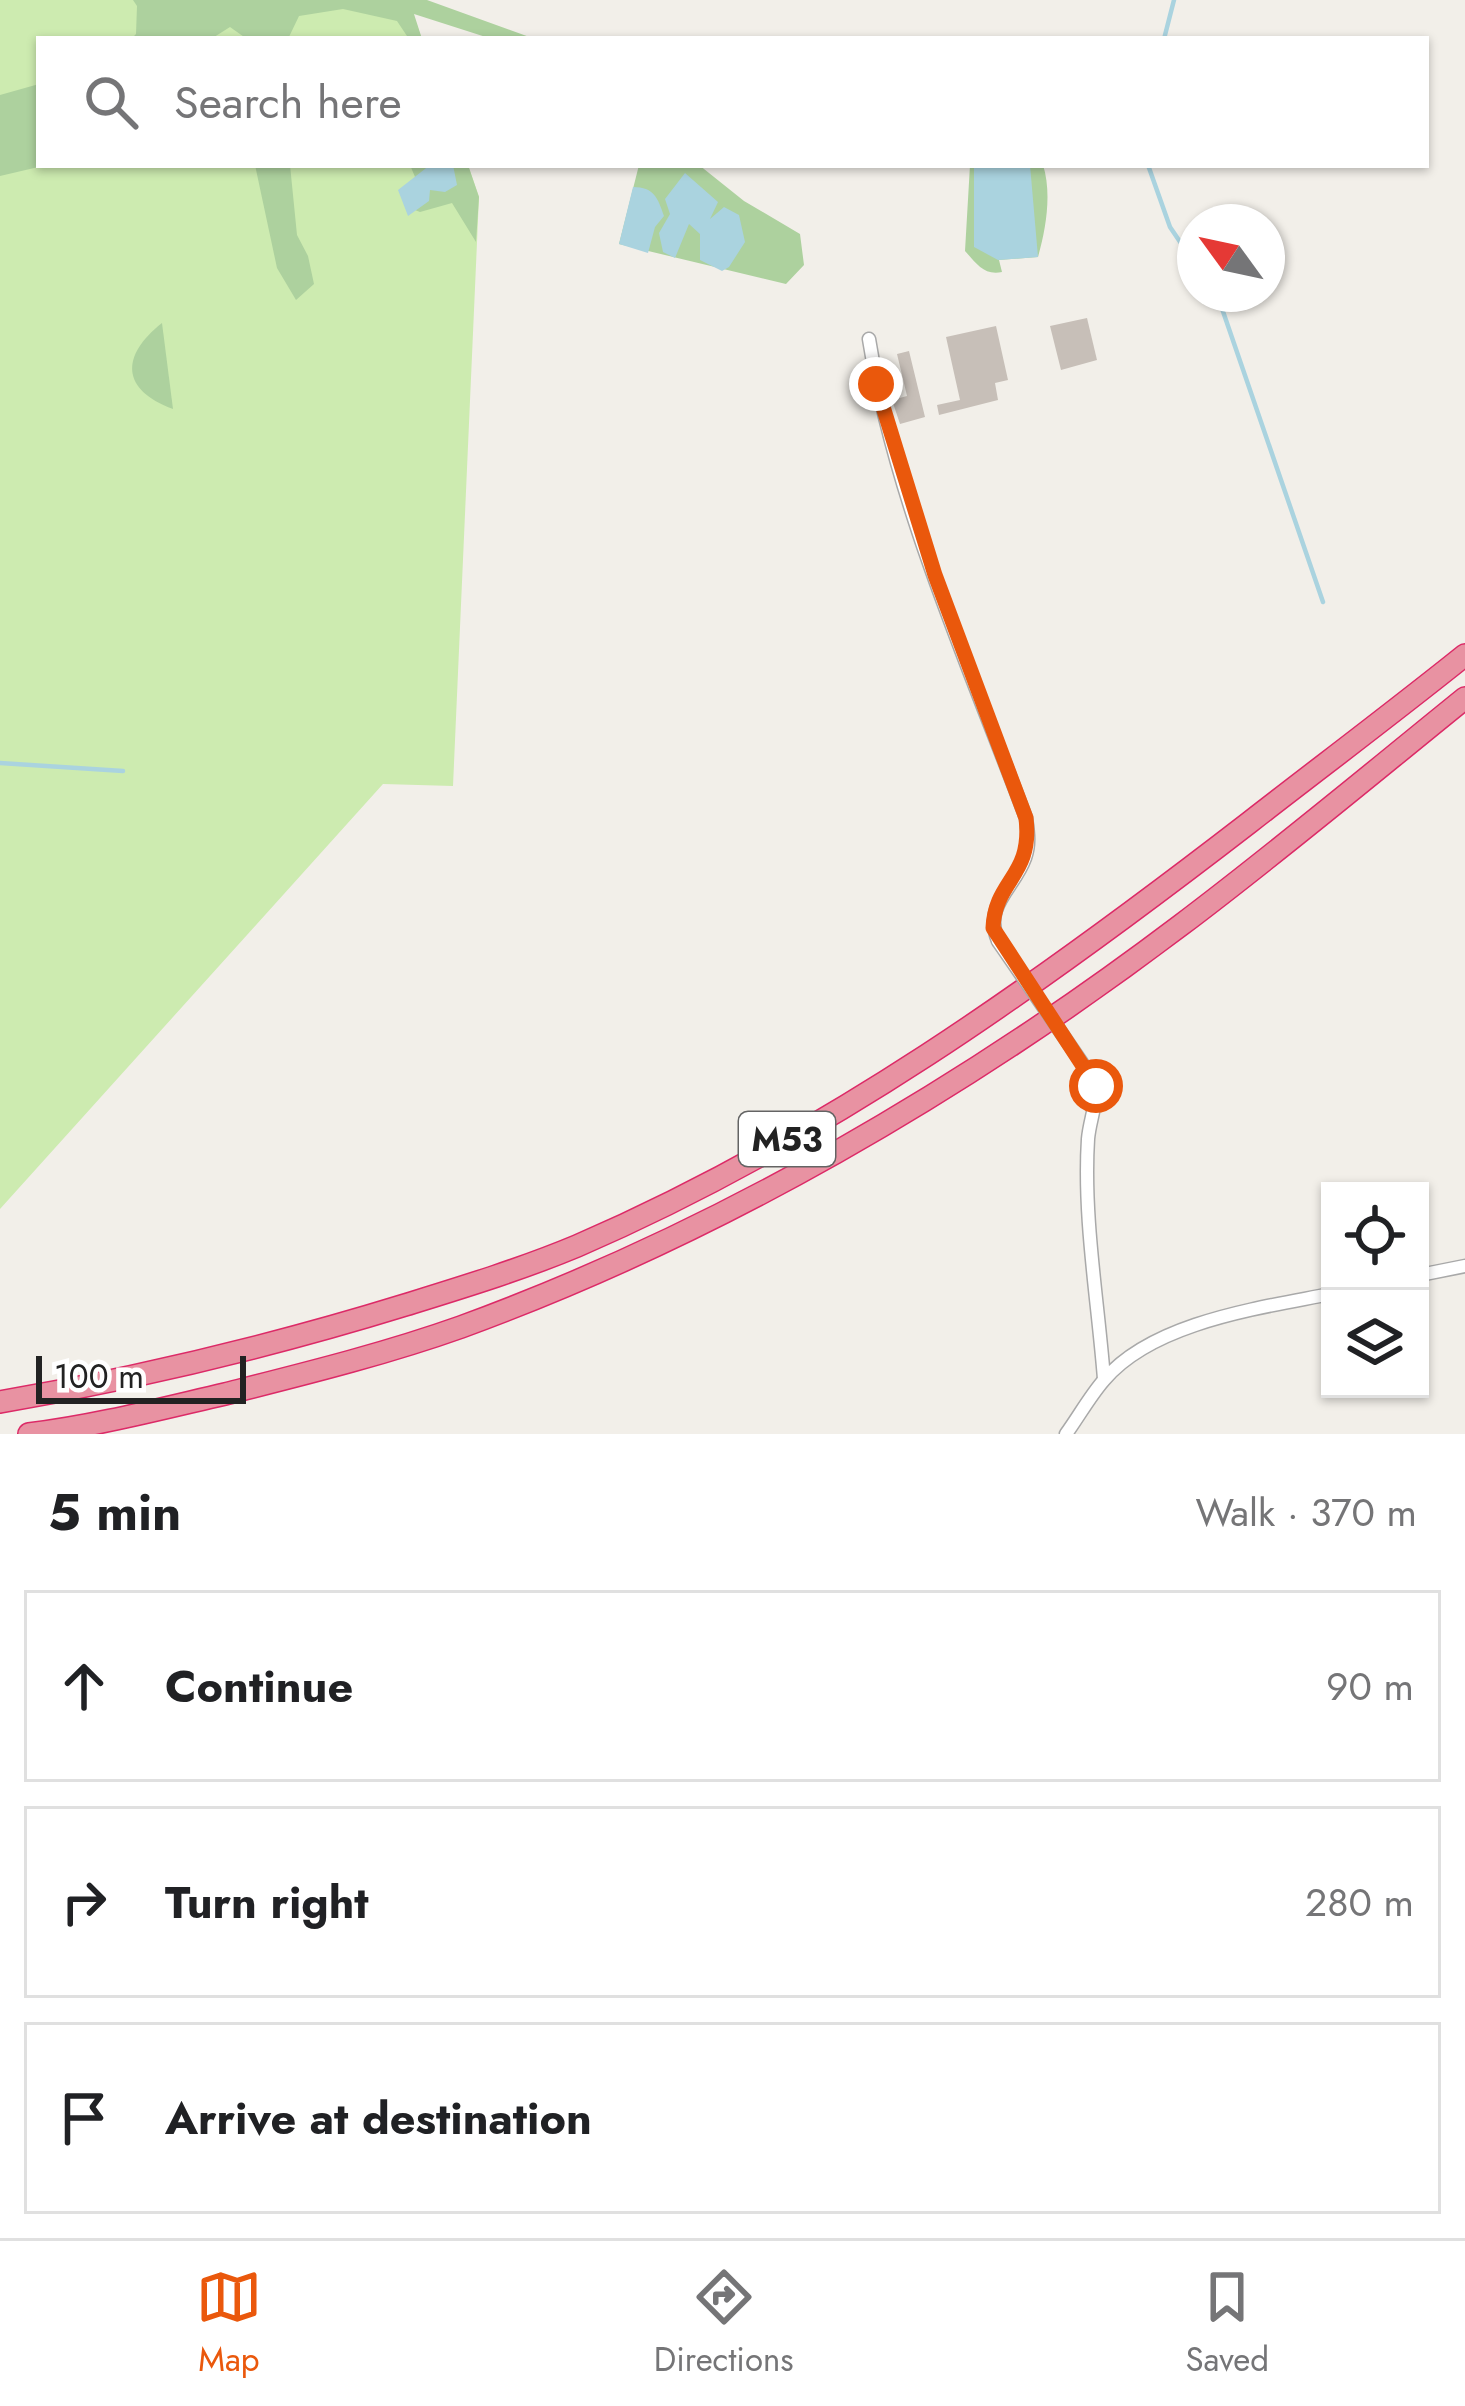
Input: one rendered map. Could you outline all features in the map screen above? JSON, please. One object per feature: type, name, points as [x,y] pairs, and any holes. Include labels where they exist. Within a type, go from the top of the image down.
[{"type":"highway","name":"M53","points":[[0,1402],[132,1379],[322,1331],[575,1246],[692,1190],[837,1112],[962,1036],[1100,938],[1465,655]]},
{"type":"highway","name":"M53","points":[[29,1434],[290,1378],[458,1328],[561,1287],[768,1189],[895,1117],[1105,980],[1182,925],[1465,698]]},
{"type":"street","points":[[868,339],[885,418],[928,553],[1026,818],[1026,855],[994,913],[993,928],[1091,1076],[1096,1100],[1088,1143],[1089,1182],[1104,1379]]},
{"type":"street","points":[[1429,1273],[1465,1266]]},
{"type":"street","points":[[1066,1434],[1104,1379],[1133,1354],[1231,1314],[1321,1296]]},
{"type":"green space","points":[[0,0],[408,0],[421,36],[36,36],[36,168],[469,168],[479,197],[453,786],[383,784],[0,1209]]},
{"type":"green space","points":[[133,0],[427,0],[527,36],[483,36],[414,14],[421,36],[407,36],[397,21],[343,9],[299,16],[289,36],[243,36],[230,27],[216,36],[134,36],[137,6]]},
{"type":"green space","points":[[36,85],[36,168],[0,176],[0,95]]},
{"type":"green space","points":[[256,168],[290,168],[297,235],[314,284],[296,300],[277,268]]},
{"type":"green space","points":[[411,168],[469,168],[479,197],[476,242],[452,203],[420,212],[410,208],[418,184]]},
{"type":"green space","points":[[638,168],[703,168],[744,201],[800,234],[804,265],[786,284],[619,244]]},
{"type":"green space","points":[[970,168],[1044,168],[1047,211],[1038,257],[999,260],[1002,272],[996,273],[981,268],[965,251]]},
{"type":"green space","points":[[162,323],[173,409],[143,392],[132,371],[139,348]]},
{"type":"water","points":[[426,168],[454,168],[457,185],[445,192],[430,190],[429,201],[408,216],[398,190]]},
{"type":"water","points":[[974,168],[1030,168],[1038,257],[998,260],[974,247]]},
{"type":"water","points":[[685,173],[718,202],[710,219],[724,207],[739,215],[745,242],[722,271],[700,260],[700,234],[689,224],[675,258],[663,252],[659,233],[670,214],[665,199]]},
{"type":"water","points":[[633,187],[654,195],[664,216],[655,227],[648,253],[619,244]]},
{"type":"building","points":[[1087,318],[1097,360],[1061,370],[1050,326]]},
{"type":"building","points":[[996,326],[1008,380],[995,383],[998,400],[939,415],[937,405],[960,400],[946,337]]},
{"type":"building","points":[[909,351],[925,417],[900,424],[892,400],[907,396],[897,354]]},
{"type":"waterway","points":[[1165,36],[1174,0]]},
{"type":"waterway","points":[[1149,168],[1177,237]]},
{"type":"waterway","points":[[1223,312],[1323,602]]},
{"type":"waterway","points":[[0,763],[123,771]]},
{"type":"route","points":[[876,384],[935,575],[1026,818],[1026,855],[999,899],[993,928],[1096,1086]]}]
